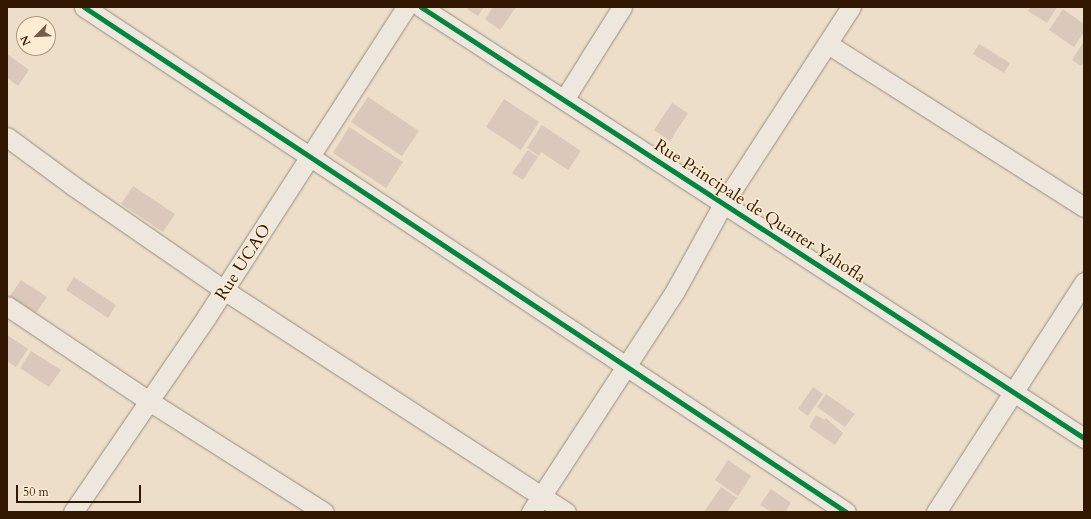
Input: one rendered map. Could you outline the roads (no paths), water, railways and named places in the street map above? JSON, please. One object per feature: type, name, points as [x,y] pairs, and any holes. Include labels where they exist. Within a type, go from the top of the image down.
[{"type":"street","points":[[84,7],[311,158],[628,365],[846,512]]},
{"type":"street","name":"Rue UCAO","points":[[73,512],[224,290],[311,158],[406,7]]},
{"type":"street","name":"Rue Principale de Quarter Yahofla","points":[[421,7],[565,98],[723,204],[1084,438]]},
{"type":"street","points":[[565,98],[622,7]]},
{"type":"street","points":[[531,512],[675,291],[723,204],[851,7]]},
{"type":"street","points":[[828,44],[1084,207]]},
{"type":"street","points":[[7,137],[72,185],[224,290],[566,512]]},
{"type":"street","points":[[936,512],[1084,282]]},
{"type":"street","points":[[7,306],[149,401],[324,512]]}]
